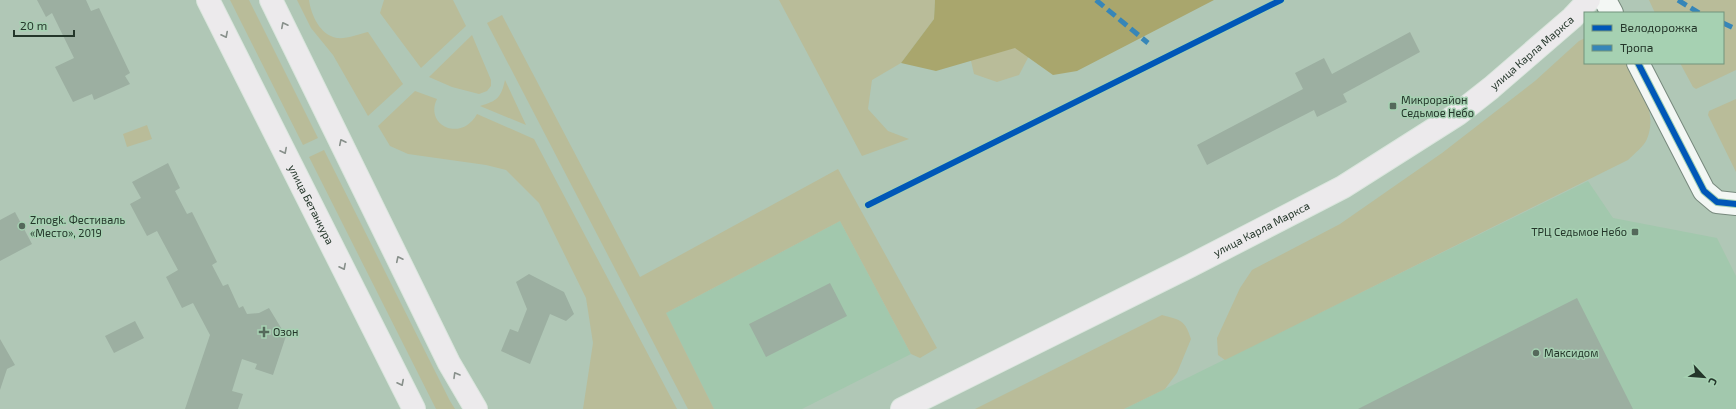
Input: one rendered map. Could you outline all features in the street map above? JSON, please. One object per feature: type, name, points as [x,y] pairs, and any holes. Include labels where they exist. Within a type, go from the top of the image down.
[{"type":"main road","name":"улица Бетанкура","points":[[208,0],[414,409]]},
{"type":"main road","points":[[271,0],[449,363],[476,409]]},
{"type":"main road","name":"улица Карла Маркса","points":[[902,409],[1190,266],[1343,187],[1458,114],[1491,88],[1572,18],[1590,0]]},
{"type":"street","points":[[1605,0],[1611,12]]},
{"type":"street","points":[[1639,64],[1704,191],[1717,202],[1736,204]]},
{"type":"shaded area","points":[[230,0],[249,0],[318,138],[303,145]]},
{"type":"shaded area","points":[[297,0],[309,0],[317,24],[331,36],[345,38],[368,32],[403,84],[368,116],[333,55],[311,28]]},
{"type":"shaded area","points":[[384,0],[453,0],[466,26],[421,68],[380,13]]},
{"type":"shaded area","points":[[779,0],[935,0],[934,19],[901,63],[872,80],[868,109],[888,131],[909,139],[862,156]]},
{"type":"shaded area","points":[[935,0],[1214,0],[1077,71],[1053,75],[1015,48],[936,71],[901,63],[934,19]]},
{"type":"shaded area","points":[[957,0],[1041,33],[1019,75],[997,82],[974,74]]},
{"type":"shaded area","points":[[1649,0],[1736,0],[1736,70],[1696,89],[1693,87],[1681,64],[1724,64],[1724,12],[1655,12]]},
{"type":"shaded area","points":[[502,15],[640,277],[838,169],[937,348],[920,358],[911,354],[840,221],[666,313],[714,409],[688,409],[487,23]]},
{"type":"shaded area","points":[[472,35],[491,80],[491,86],[487,91],[479,94],[452,87],[429,77]]},
{"type":"shaded area","points":[[1584,38],[1584,64],[1629,64],[1642,90],[1649,110],[1650,129],[1646,142],[1628,160],[1225,360],[1218,355],[1217,338],[1240,288],[1252,270],[1340,224],[1442,153],[1535,81],[1579,41]]},
{"type":"shaded area","points":[[505,80],[526,125],[480,106],[491,102],[500,95]]},
{"type":"shaded area","points":[[415,91],[437,99],[434,108],[436,116],[440,123],[446,127],[454,129],[462,128],[470,123],[477,114],[534,139],[677,409],[583,409],[593,343],[586,298],[539,203],[506,170],[486,165],[408,154],[390,146],[378,126]]},
{"type":"shaded area","points":[[1736,99],[1736,172],[1708,115],[1709,111]]},
{"type":"shaded area","points":[[147,125],[152,139],[127,147],[123,134]]},
{"type":"shaded area","points":[[324,150],[455,409],[436,409],[309,157]]},
{"type":"shaded area","points":[[1588,181],[1613,218],[1717,238],[1736,276],[1736,409],[1124,409]]},
{"type":"shaded area","points":[[840,221],[911,354],[802,409],[714,409],[666,313]]},
{"type":"shaded area","points":[[1162,315],[1174,318],[1184,324],[1191,339],[1177,373],[1165,389],[1124,409],[975,409]]},
{"type":"building","points":[[37,0],[86,0],[91,11],[99,8],[130,73],[125,76],[130,84],[94,100],[92,94],[73,102],[55,67],[74,58],[52,13],[46,17]]},
{"type":"building","points":[[1410,32],[1420,52],[1343,94],[1347,102],[1317,117],[1314,110],[1207,165],[1197,145],[1303,89],[1295,73],[1324,58],[1332,74]]},
{"type":"building","points":[[168,163],[180,188],[175,191],[187,214],[192,212],[217,262],[212,265],[223,286],[228,284],[239,308],[243,306],[247,314],[259,313],[269,308],[286,336],[273,375],[255,369],[257,364],[242,359],[232,391],[243,394],[238,409],[185,409],[210,335],[193,303],[182,308],[166,277],[178,270],[157,231],[147,236],[130,204],[141,198],[132,182]]},
{"type":"building","points":[[15,212],[32,244],[0,261],[0,220]]},
{"type":"building","points":[[529,274],[564,292],[574,314],[566,321],[550,314],[530,364],[501,351],[510,329],[518,332],[527,309],[516,282]]},
{"type":"building","points":[[830,283],[847,316],[766,357],[749,324]]},
{"type":"building","name":"Максидом","points":[[1577,298],[1633,409],[1358,409]]},
{"type":"building","points":[[135,321],[144,338],[114,353],[105,336]]},
{"type":"building","points":[[0,339],[15,365],[7,369],[0,390]]},
{"type":"marked path","points":[[1096,0],[1148,43]]},
{"type":"marked path","points":[[1678,0],[1697,12]]},
{"type":"marked path","points":[[1724,23],[1736,29]]},
{"type":"cycle path","points":[[868,205],[1281,0]]},
{"type":"cycle path","points":[[1639,64],[1704,191],[1717,202],[1736,204]]},
{"type":"place","name":"Микрорайон Седьмое Небо","points":[[1393,106]]},
{"type":"place","name":"Zmogk. Фестиваль «Место», 2019","points":[[22,226]]},
{"type":"place","name":"ТРЦ Седьмое Небо","points":[[1635,232]]},
{"type":"place","name":"Озон","points":[[264,332]]},
{"type":"place","name":"Максидом","points":[[1536,353]]}]
